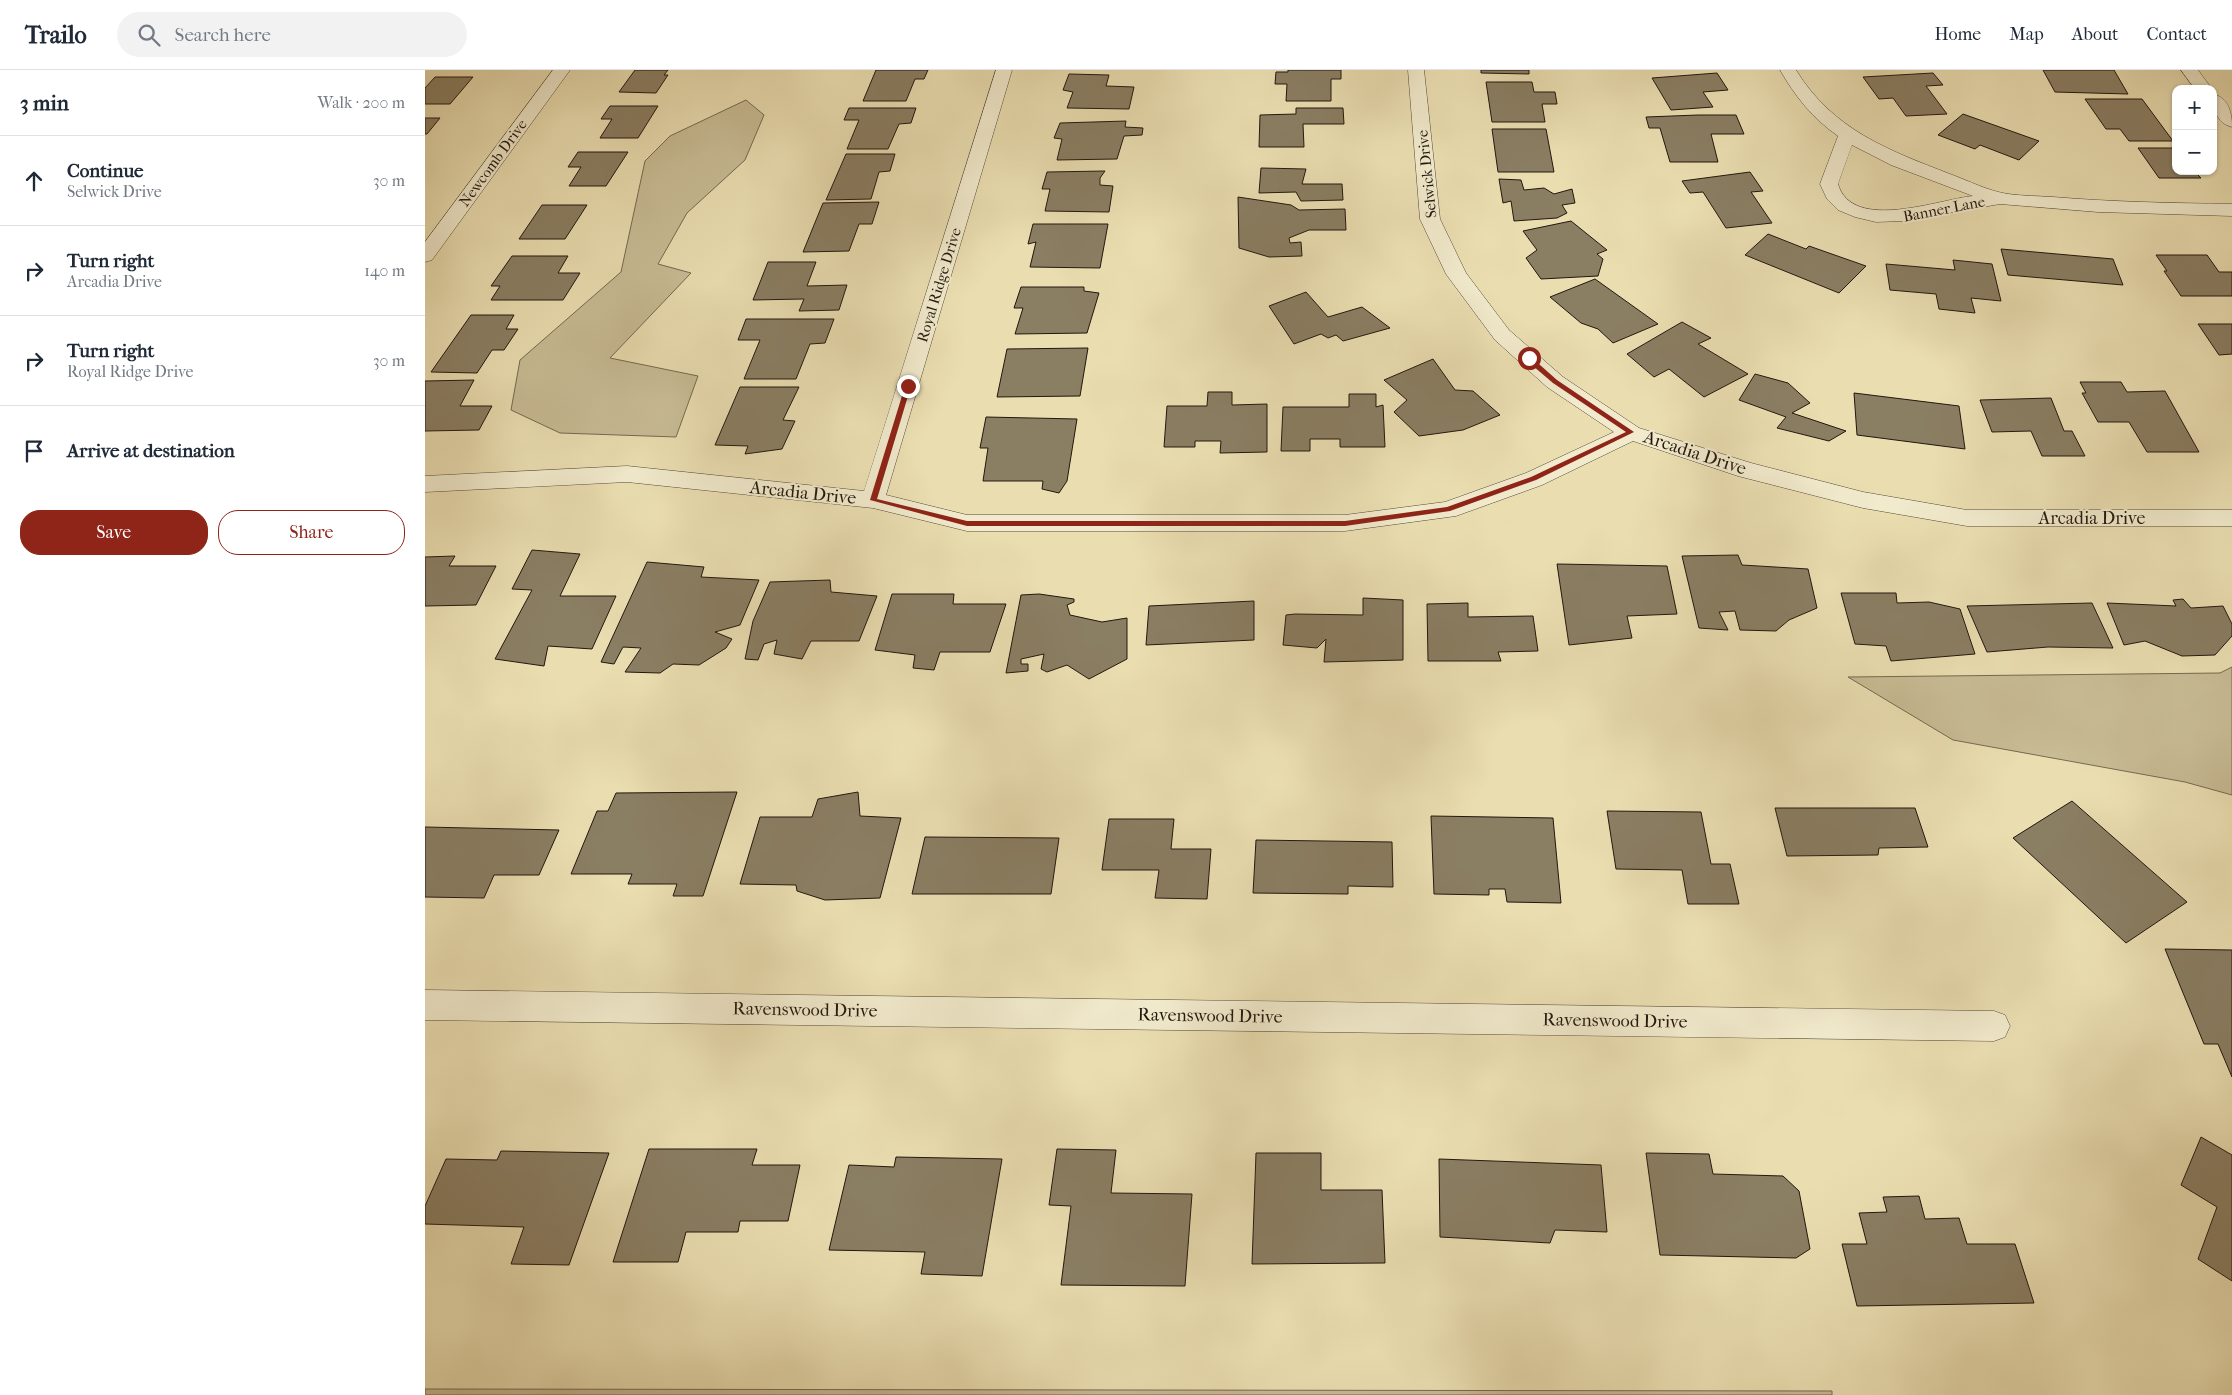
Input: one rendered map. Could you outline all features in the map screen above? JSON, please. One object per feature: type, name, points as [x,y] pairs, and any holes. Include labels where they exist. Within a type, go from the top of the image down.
[{"type":"street","name":"Newcomb Drive","points":[[425,256],[562,70]]},
{"type":"street","name":"Royal Ridge Drive","points":[[873,500],[1004,70]]},
{"type":"street","name":"Selwick Drive","points":[[1416,70],[1430,219],[1456,274],[1502,335],[1555,382],[1631,432]]},
{"type":"street","name":"Banner Lane","points":[[1789,70],[1797,87],[1847,135],[1874,150],[1921,171],[2004,199]]},
{"type":"street","points":[[2189,70],[2202,85]]},
{"type":"street","points":[[2217,104],[2232,122]]},
{"type":"street","name":"Banner Lane","points":[[1847,135],[1829,184],[1834,196],[1844,206],[1857,212],[1895,218],[1960,203],[2004,199],[2110,209],[2232,210]]},
{"type":"street","name":"Arcadia Drive","points":[[425,484],[627,474],[873,500],[967,523],[1345,523],[1448,510],[1534,479],[1631,432],[1746,470],[1845,496],[1967,518],[2232,518]]},
{"type":"street","name":"Ravenswood Drive","points":[[425,1005],[1995,1026]]},
{"type":"shaded area","points":[[746,100],[764,115],[745,160],[687,213],[658,264],[691,273],[610,358],[698,376],[676,437],[560,433],[511,410],[520,360],[621,272],[645,161],[670,136]]},
{"type":"shaded area","points":[[2232,667],[2232,795],[2185,782],[1953,740],[1848,677],[2220,673]]},
{"type":"shaded area","points":[[425,1389],[1832,1391],[1832,1395],[425,1395]]},
{"type":"building","points":[[635,70],[668,70],[664,75],[668,75],[656,93],[619,92]]},
{"type":"building","points":[[876,70],[928,70],[924,79],[915,79],[906,101],[863,101]]},
{"type":"building","points":[[1288,70],[1341,70],[1341,79],[1331,79],[1331,101],[1286,101],[1287,84],[1275,84],[1276,72],[1288,72]]},
{"type":"building","points":[[1481,70],[1529,70],[1529,74],[1481,73]]},
{"type":"building","points":[[2043,70],[2114,70],[2128,94],[2055,92]]},
{"type":"building","points":[[1717,73],[1728,90],[1703,92],[1713,107],[1671,110],[1652,78]]},
{"type":"building","points":[[1933,73],[1943,85],[1926,86],[1947,114],[1906,116],[1893,98],[1879,99],[1863,77]]},
{"type":"building","points":[[1069,74],[1109,75],[1106,86],[1134,87],[1129,109],[1067,108],[1073,92],[1063,90]]},
{"type":"building","points":[[435,77],[473,77],[450,104],[425,104],[425,88]]},
{"type":"building","points":[[1486,82],[1532,82],[1534,92],[1555,92],[1557,104],[1542,104],[1545,122],[1492,122]]},
{"type":"building","points":[[2085,99],[2142,99],[2172,141],[2129,141],[2120,129],[2106,129]]},
{"type":"building","points":[[610,106],[658,106],[638,138],[600,138],[612,119],[601,119]]},
{"type":"building","points":[[849,108],[916,108],[911,123],[899,124],[888,149],[847,149],[859,120],[844,120]]},
{"type":"building","points":[[1296,108],[1343,108],[1344,124],[1303,124],[1304,147],[1259,147],[1260,115],[1296,114]]},
{"type":"building","points":[[1963,114],[2039,141],[2019,160],[1980,145],[1975,149],[1938,135]]},
{"type":"building","points":[[1736,115],[1744,134],[1711,134],[1718,162],[1670,162],[1660,128],[1649,128],[1646,117]]},
{"type":"building","points":[[425,118],[440,118],[427,134],[425,134]]},
{"type":"building","points":[[1126,121],[1125,127],[1143,128],[1142,135],[1124,136],[1117,159],[1057,160],[1062,139],[1054,138],[1060,123]]},
{"type":"building","points":[[1492,129],[1546,129],[1554,172],[1498,172]]},
{"type":"building","points":[[2138,148],[2172,148],[2172,175],[2198,175],[2201,178],[2159,178]]},
{"type":"building","points":[[578,152],[628,152],[606,186],[569,186],[581,167],[568,167]]},
{"type":"building","points":[[846,154],[895,154],[890,171],[879,172],[871,199],[826,200]]},
{"type":"building","points":[[1261,168],[1306,169],[1302,184],[1342,184],[1343,200],[1301,201],[1296,192],[1259,193]]},
{"type":"building","points":[[1105,171],[1100,178],[1100,185],[1113,186],[1109,212],[1045,211],[1050,189],[1042,189],[1047,172]]},
{"type":"building","points":[[1750,172],[1763,191],[1751,192],[1772,223],[1726,228],[1703,192],[1690,193],[1682,181]]},
{"type":"building","points":[[1499,179],[1521,180],[1524,190],[1544,188],[1554,194],[1572,189],[1575,203],[1562,205],[1567,213],[1557,218],[1514,221],[1511,201],[1503,203]]},
{"type":"building","points":[[1238,197],[1291,205],[1299,210],[1345,209],[1346,230],[1309,230],[1289,238],[1290,243],[1301,242],[1302,256],[1269,257],[1239,248]]},
{"type":"building","points":[[879,202],[872,224],[859,224],[849,251],[803,252],[823,203]]},
{"type":"building","points":[[542,205],[587,205],[565,239],[519,239]]},
{"type":"building","points":[[1571,221],[1607,250],[1597,254],[1603,259],[1598,276],[1541,279],[1526,258],[1537,250],[1523,231]]},
{"type":"building","points":[[1033,224],[1108,224],[1100,268],[1030,267],[1036,242],[1028,244]]},
{"type":"building","points":[[1768,234],[1806,249],[1809,246],[1866,266],[1839,293],[1745,255]]},
{"type":"building","points":[[2001,249],[2113,259],[2123,285],[2008,275]]},
{"type":"building","points":[[2156,255],[2207,255],[2219,272],[2232,272],[2232,296],[2181,296]]},
{"type":"building","points":[[512,256],[568,256],[558,273],[580,273],[563,300],[491,300],[500,286],[491,286]]},
{"type":"building","points":[[1953,260],[1992,264],[2001,301],[1971,298],[1975,313],[1939,309],[1936,294],[1890,290],[1886,264],[1955,270]]},
{"type":"building","points":[[768,262],[816,262],[807,286],[847,285],[839,310],[799,311],[804,299],[753,300]]},
{"type":"building","points":[[1595,279],[1658,324],[1613,343],[1598,329],[1581,323],[1550,297]]},
{"type":"building","points":[[1021,287],[1084,287],[1084,291],[1099,293],[1087,333],[1015,334],[1023,308],[1014,308]]},
{"type":"building","points":[[1306,292],[1328,317],[1362,307],[1390,328],[1343,341],[1336,335],[1328,338],[1321,334],[1294,344],[1269,306]]},
{"type":"building","points":[[471,315],[514,315],[506,329],[518,329],[504,350],[492,350],[477,373],[431,372]]},
{"type":"building","points":[[746,319],[834,319],[825,343],[810,344],[796,379],[744,379],[760,340],[738,340]]},
{"type":"building","points":[[1682,322],[1711,338],[1698,344],[1748,374],[1704,397],[1669,369],[1654,377],[1627,354]]},
{"type":"building","points":[[2198,324],[2232,324],[2232,354],[2219,355]]},
{"type":"building","points":[[1088,348],[1080,396],[997,397],[1007,349]]},
{"type":"building","points":[[1433,359],[1455,390],[1473,391],[1500,415],[1463,430],[1419,436],[1394,412],[1407,400],[1384,380]]},
{"type":"building","points":[[1755,374],[1788,383],[1810,403],[1792,413],[1846,431],[1829,441],[1777,428],[1786,417],[1739,400]]},
{"type":"building","points":[[474,380],[460,406],[492,406],[479,430],[425,431],[425,381]]},
{"type":"building","points":[[2080,382],[2121,382],[2127,392],[2165,391],[2199,452],[2147,452],[2129,422],[2098,422],[2082,393],[2086,393]]},
{"type":"building","points":[[740,387],[799,387],[783,420],[795,421],[782,449],[745,454],[748,446],[715,445]]},
{"type":"building","points":[[1208,392],[1232,392],[1232,405],[1267,404],[1267,452],[1220,453],[1221,441],[1195,441],[1195,447],[1164,447],[1167,406],[1207,406]]},
{"type":"building","points":[[1854,393],[1959,406],[1965,449],[1857,435]]},
{"type":"building","points":[[1349,394],[1376,394],[1376,407],[1383,405],[1385,447],[1340,447],[1340,439],[1310,439],[1310,451],[1281,451],[1283,407],[1349,407]]},
{"type":"building","points":[[2051,398],[2064,431],[2072,431],[2085,456],[2042,456],[2031,431],[1992,432],[1980,400]]},
{"type":"building","points":[[986,417],[1077,419],[1067,481],[1059,493],[1042,489],[1043,481],[983,481],[988,448],[980,448]]},
{"type":"building","points":[[532,550],[580,554],[560,596],[616,596],[592,649],[548,646],[544,666],[495,659],[532,590],[512,589]]},
{"type":"building","points":[[1738,555],[1742,565],[1808,569],[1817,608],[1789,620],[1776,631],[1740,630],[1735,611],[1719,612],[1728,630],[1699,628],[1682,556]]},
{"type":"building","points":[[455,556],[449,566],[496,566],[476,605],[425,606],[425,557]]},
{"type":"building","points":[[647,562],[704,567],[701,577],[759,580],[740,625],[715,632],[732,639],[726,648],[699,665],[673,664],[660,673],[625,672],[641,648],[623,647],[614,664],[601,662]]},
{"type":"building","points":[[1557,564],[1667,566],[1677,614],[1627,616],[1632,638],[1569,645]]},
{"type":"building","points":[[830,580],[831,592],[877,596],[859,641],[811,641],[802,659],[774,654],[777,640],[764,644],[758,660],[745,659],[753,621],[770,582]]},
{"type":"building","points":[[1841,593],[1896,593],[1897,603],[1929,602],[1960,609],[1975,654],[1891,661],[1886,646],[1855,644]]},
{"type":"building","points":[[892,594],[954,594],[953,604],[1006,604],[990,652],[940,652],[934,670],[913,668],[915,655],[875,650]]},
{"type":"building","points":[[1039,594],[1074,599],[1074,602],[1067,605],[1070,615],[1102,622],[1127,618],[1127,659],[1089,679],[1067,665],[1047,672],[1041,669],[1044,654],[1021,659],[1021,664],[1028,664],[1028,671],[1006,673],[1021,595]]},
{"type":"building","points":[[1363,598],[1403,600],[1403,660],[1324,662],[1326,639],[1317,648],[1283,645],[1286,615],[1363,615]]},
{"type":"building","points":[[2183,599],[2191,608],[2223,606],[2232,624],[2232,636],[2215,655],[2182,656],[2145,641],[2124,645],[2107,603],[2176,606],[2173,600]]},
{"type":"building","points":[[1254,601],[1254,640],[1146,645],[1149,606]]},
{"type":"building","points":[[1468,603],[1468,617],[1533,616],[1538,651],[1498,652],[1501,661],[1428,661],[1427,604]]},
{"type":"building","points":[[2092,603],[2113,648],[2048,647],[1987,652],[1967,606]]},
{"type":"building","points":[[737,792],[703,896],[673,896],[677,884],[628,884],[632,874],[571,874],[597,811],[608,811],[616,793]]},
{"type":"building","points":[[858,792],[860,816],[901,818],[880,898],[825,900],[797,891],[796,885],[740,884],[760,817],[812,817],[818,799]]},
{"type":"building","points":[[2072,801],[2187,902],[2126,943],[2013,838]]},
{"type":"building","points":[[1775,808],[1915,808],[1928,847],[1879,848],[1878,855],[1787,856]]},
{"type":"building","points":[[1607,811],[1701,812],[1711,864],[1730,864],[1739,904],[1688,904],[1682,870],[1616,869]]},
{"type":"building","points":[[1431,816],[1553,818],[1561,903],[1507,902],[1505,889],[1489,889],[1489,895],[1434,894]]},
{"type":"building","points":[[1109,819],[1174,819],[1171,849],[1211,849],[1207,899],[1155,898],[1159,870],[1102,870]]},
{"type":"building","points":[[425,827],[559,830],[539,875],[494,875],[484,898],[425,897]]},
{"type":"building","points":[[925,837],[1059,838],[1051,894],[912,894]]},
{"type":"building","points":[[1256,840],[1392,842],[1393,887],[1348,886],[1348,894],[1253,893]]},
{"type":"building","points":[[2165,949],[2232,950],[2232,1077],[2218,1044],[2204,1044]]},
{"type":"building","points":[[2201,1137],[2232,1155],[2232,1281],[2198,1259],[2217,1207],[2181,1185]]},
{"type":"building","points":[[649,1149],[757,1149],[752,1165],[800,1165],[788,1221],[740,1221],[738,1232],[686,1232],[678,1262],[613,1262]]},
{"type":"building","points":[[1057,1149],[1116,1150],[1111,1193],[1192,1194],[1185,1286],[1061,1285],[1071,1206],[1049,1205]]},
{"type":"building","points":[[501,1151],[609,1153],[569,1265],[511,1264],[524,1227],[425,1224],[425,1206],[446,1159],[497,1160]]},
{"type":"building","points":[[1256,1153],[1321,1153],[1321,1190],[1382,1190],[1385,1263],[1252,1264]]},
{"type":"building","points":[[1646,1153],[1709,1154],[1713,1174],[1783,1176],[1799,1191],[1810,1249],[1796,1258],[1660,1255]]},
{"type":"building","points":[[896,1157],[1002,1159],[982,1276],[921,1274],[925,1252],[829,1250],[849,1165],[894,1167]]},
{"type":"building","points":[[1439,1159],[1601,1165],[1607,1232],[1555,1230],[1550,1243],[1440,1237]]},
{"type":"building","points":[[1919,1196],[1925,1219],[1959,1218],[1967,1244],[2015,1244],[2034,1303],[1857,1306],[1842,1244],[1867,1244],[1859,1213],[1887,1212],[1883,1197]]},
{"type":"route","points":[[908,386],[873,500],[967,523],[1345,523],[1448,510],[1534,479],[1631,432],[1555,382],[1529,358]]}]
